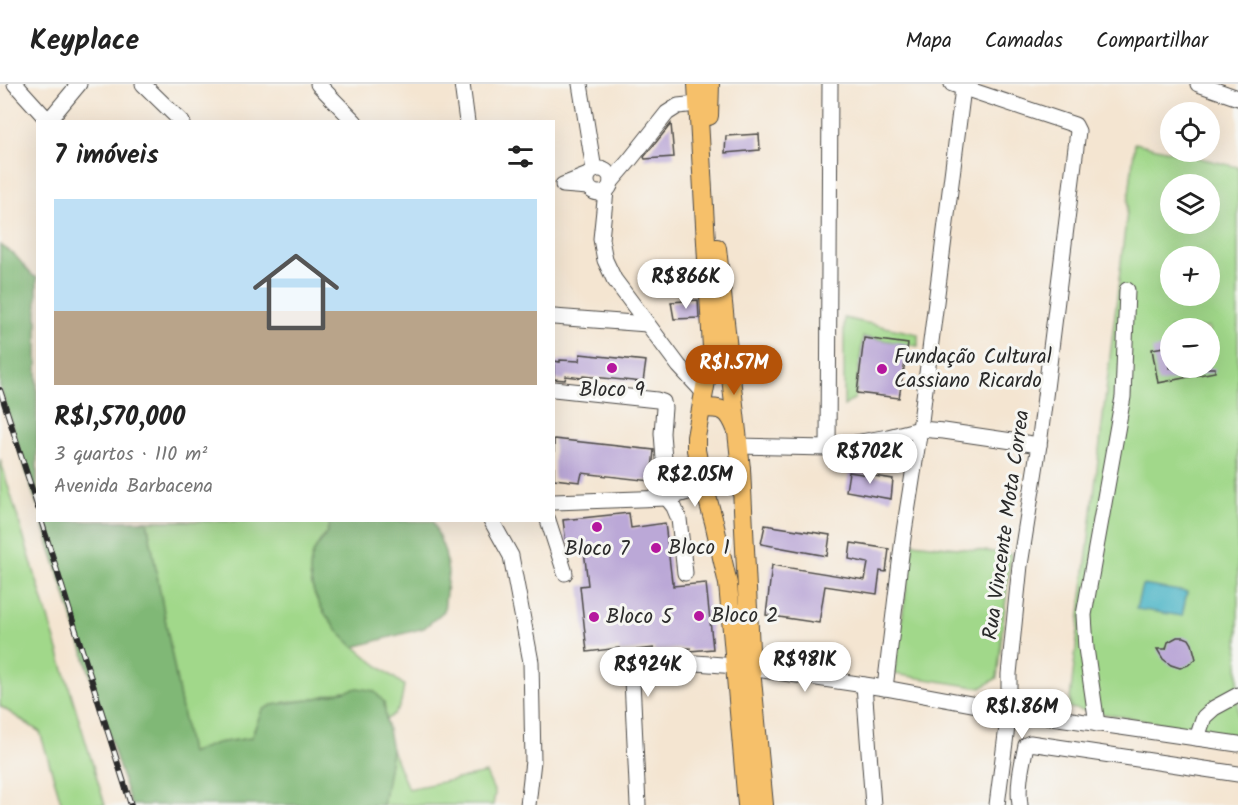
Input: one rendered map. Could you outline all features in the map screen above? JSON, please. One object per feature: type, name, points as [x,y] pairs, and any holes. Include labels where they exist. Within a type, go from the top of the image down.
[{"type":"main road","points":[[697,84],[712,348],[696,437],[696,450],[729,584],[764,805]]},
{"type":"main road","points":[[710,84],[709,109],[717,245],[741,469],[747,805]]},
{"type":"main road","points":[[703,400],[720,408],[732,418],[737,438]]},
{"type":"main road","points":[[705,487],[726,483],[741,469]]},
{"type":"street","points":[[15,84],[40,112],[49,118],[79,84]]},
{"type":"street","points":[[143,84],[180,120]]},
{"type":"street","points":[[318,84],[353,120]]},
{"type":"street","points":[[336,84],[342,108]]},
{"type":"street","points":[[462,84],[467,120]]},
{"type":"street","points":[[580,84],[590,190],[597,193],[608,186],[667,113],[678,106],[698,104]]},
{"type":"street","points":[[828,448],[830,84]]},
{"type":"street","points":[[1198,84],[1238,98]]},
{"type":"street","points":[[885,688],[903,538],[920,429],[957,86]]},
{"type":"street","name":"Rua Vincente Mota Correa","points":[[957,86],[1075,125],[1078,131],[1039,445],[1020,565],[1009,674],[1009,711],[997,805]]},
{"type":"street","points":[[558,184],[590,177],[604,170],[609,175],[601,239],[605,260],[614,279],[703,400]]},
{"type":"street","points":[[1097,724],[1086,648],[1084,615],[1123,397],[1127,290]]},
{"type":"street","points":[[555,317],[647,324]]},
{"type":"street","points":[[555,389],[663,402],[662,433],[667,498],[679,519],[685,573]]},
{"type":"street","points":[[737,438],[828,448],[920,429],[1039,445]]},
{"type":"street","points":[[555,502],[667,498],[705,487]]},
{"type":"street","points":[[492,522],[511,556],[531,662],[533,761],[528,805]]},
{"type":"street","points":[[549,522],[566,573]]},
{"type":"street","points":[[638,805],[632,680],[634,669],[642,661],[669,661],[744,668],[885,688],[1009,711],[1238,744]]},
{"type":"street","points":[[864,685],[873,805]]},
{"type":"street","points":[[1197,738],[1204,717],[1214,708],[1238,695]]},
{"type":"street","points":[[1020,805],[1018,792],[1021,770],[1026,745],[1030,743],[1238,774]]},
{"type":"green space","points":[[1135,143],[1160,149],[1160,162],[1217,162],[1238,167],[1238,736],[1069,708]]},
{"type":"green space","points":[[0,245],[14,254],[36,277],[36,503],[0,387]]},
{"type":"green space","points":[[844,318],[918,334],[918,346],[863,337],[855,398],[844,406]]},
{"type":"green space","points":[[0,459],[105,805],[62,805],[40,732],[0,706]]},
{"type":"green space","points":[[42,522],[147,522],[190,753],[217,743],[251,738],[262,710],[272,705],[309,700],[358,688],[374,691],[384,702],[392,750],[383,805],[131,805]]},
{"type":"green space","points":[[147,522],[331,522],[311,562],[311,581],[317,599],[327,617],[357,649],[404,685],[398,709],[386,720],[384,702],[343,691],[309,700],[285,702],[262,710],[251,738],[217,743],[190,753]]},
{"type":"green space","points":[[330,522],[433,522],[445,552],[448,573],[444,611],[424,628],[354,647],[327,617],[314,593],[311,580],[310,567],[313,554],[328,529]]},
{"type":"green space","points":[[913,543],[1011,554],[997,678],[981,688],[894,674]]},
{"type":"green space","points":[[392,750],[408,789],[486,773],[495,793],[493,805],[383,805]]},
{"type":"water","points":[[1142,585],[1187,592],[1182,616],[1136,609]]},
{"type":"building","points":[[671,124],[674,157],[645,159],[644,157]]},
{"type":"building","points":[[759,134],[760,150],[725,153],[726,136]]},
{"type":"building","points":[[698,300],[699,318],[674,319],[671,302]]},
{"type":"building","name":"Fundação Cultural Cassiano Ricardo","points":[[864,338],[908,344],[899,398],[857,393]]},
{"type":"building","points":[[1160,348],[1160,378],[1184,378],[1158,383],[1152,349]]},
{"type":"building","name":"Bloco 9","points":[[580,354],[646,361],[643,382],[583,376],[582,378],[566,376],[565,380],[555,379],[555,361],[579,361]]},
{"type":"building","points":[[555,439],[654,450],[651,481],[582,473],[580,482],[555,479]]},
{"type":"building","points":[[849,472],[893,479],[891,499],[846,491]]},
{"type":"building","points":[[629,513],[631,528],[665,523],[673,586],[706,583],[713,649],[655,651],[654,648],[619,652],[619,648],[587,652],[580,586],[588,585],[583,541],[566,543],[563,520]]},
{"type":"building","points":[[765,525],[830,535],[827,556],[761,544]]},
{"type":"building","points":[[851,543],[889,549],[886,572],[880,571],[877,594],[825,586],[819,623],[766,615],[772,565],[865,580],[868,563],[849,559]]},
{"type":"building","points":[[1177,637],[1189,639],[1196,659],[1180,668],[1163,659],[1157,649],[1166,649],[1168,642]]},
{"type":"railway","points":[[0,390],[36,502]]},
{"type":"railway","points":[[42,522],[131,805]]},
{"type":"place","name":"Bloco 9","points":[[612,368]]},
{"type":"place","name":"Fundação Cultural Cassiano Ricardo","points":[[882,369]]},
{"type":"place","name":"Bloco 7","points":[[597,527]]},
{"type":"place","name":"Bloco 1","points":[[656,548]]},
{"type":"place","name":"Bloco 2","points":[[699,616]]},
{"type":"place","name":"Bloco 5","points":[[594,617]]}]
